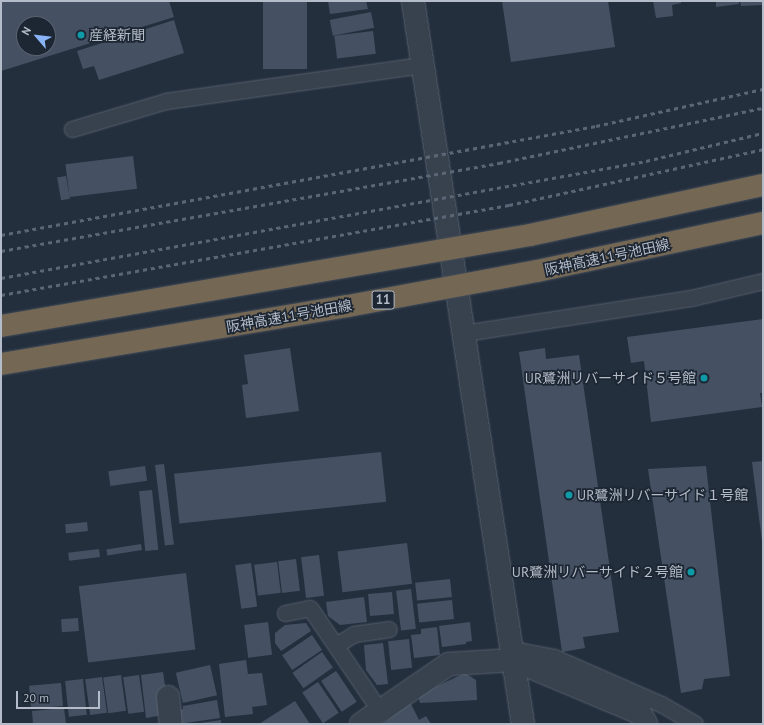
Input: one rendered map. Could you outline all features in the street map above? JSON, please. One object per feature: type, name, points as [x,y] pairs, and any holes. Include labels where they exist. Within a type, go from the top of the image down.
[{"type":"highway","points":[[1,326],[530,235],[763,185]]},
{"type":"highway","name":"阪神高速11号池田線","points":[[1,364],[348,306],[537,271],[763,222]]},
{"type":"street","points":[[413,1],[523,724]]},
{"type":"street","points":[[361,724],[449,664],[513,654],[640,713],[646,724]]},
{"type":"street","points":[[168,697],[170,724]]},
{"type":"lane","points":[[72,129],[166,101],[423,65]]},
{"type":"lane","points":[[464,333],[691,298],[763,281]]},
{"type":"lane","points":[[285,613],[310,608],[380,711]]},
{"type":"lane","points":[[336,645],[354,634],[389,629]]},
{"type":"lane","points":[[513,654],[554,657],[661,704],[695,724]]},
{"type":"building","name":"産経新聞","points":[[1,1],[169,1],[174,17],[56,54],[56,16],[16,16],[16,56],[49,56],[1,71]]},
{"type":"building","points":[[263,1],[307,1],[307,69],[263,69]]},
{"type":"building","points":[[328,1],[366,1],[368,9],[330,14]]},
{"type":"building","points":[[502,1],[608,1],[615,47],[511,62]]},
{"type":"building","points":[[653,1],[681,1],[681,3],[672,5],[673,16],[656,18]]},
{"type":"building","points":[[716,1],[739,1],[739,4],[716,7]]},
{"type":"building","points":[[740,1],[763,1],[763,5],[741,6]]},
{"type":"building","points":[[371,12],[374,28],[333,36],[330,20]]},
{"type":"building","points":[[174,20],[184,53],[99,80],[94,66],[83,69],[77,51]]},
{"type":"building","points":[[373,31],[376,54],[337,59],[334,36]]},
{"type":"building","points":[[133,156],[137,189],[70,197],[66,164]]},
{"type":"building","points":[[66,176],[70,199],[61,200],[57,178]]},
{"type":"building","name":"UR鷺洲リバーサイド５号館","points":[[763,319],[763,393],[760,393],[762,407],[651,422],[644,361],[631,363],[627,337]]},
{"type":"building","points":[[290,348],[299,411],[246,418],[242,385],[248,384],[244,355]]},
{"type":"building","name":"UR鷺洲リバーサイド１号館","points":[[545,348],[546,359],[579,355],[619,632],[583,637],[585,648],[562,652],[519,352]]},
{"type":"building","points":[[381,452],[386,502],[179,523],[174,474]]},
{"type":"building","points":[[763,461],[763,541],[762,541],[752,462]]},
{"type":"building","points":[[164,464],[174,544],[165,545],[155,465]]},
{"type":"building","points":[[145,466],[147,481],[110,486],[108,471]]},
{"type":"building","name":"UR鷺洲リバーサイド２号館","points":[[706,466],[730,676],[704,679],[702,689],[681,693],[648,469]]},
{"type":"building","points":[[152,490],[158,550],[145,551],[139,491]]},
{"type":"building","points":[[87,522],[88,531],[66,533],[65,524]]},
{"type":"building","points":[[407,543],[412,584],[343,592],[338,552]]},
{"type":"building","points":[[141,544],[142,550],[107,555],[106,549]]},
{"type":"building","points":[[99,549],[100,557],[69,561],[68,553]]},
{"type":"building","points":[[319,555],[324,596],[306,598],[301,557]]},
{"type":"building","points":[[296,559],[300,591],[282,593],[278,561]]},
{"type":"building","points":[[277,562],[281,593],[258,596],[254,565]]},
{"type":"building","points":[[251,563],[257,607],[241,609],[235,565]]},
{"type":"building","points":[[186,573],[195,649],[88,663],[79,586]]},
{"type":"building","points":[[450,579],[452,597],[417,601],[415,583]]},
{"type":"building","points":[[411,589],[416,629],[401,631],[396,591]]},
{"type":"building","points":[[392,592],[394,614],[370,616],[368,594]]},
{"type":"building","points":[[364,597],[367,622],[340,625],[328,616],[326,602]]},
{"type":"building","points":[[452,600],[454,619],[419,623],[417,604]]},
{"type":"building","points":[[78,618],[79,631],[62,632],[61,619]]},
{"type":"building","points":[[268,622],[272,655],[248,658],[244,625]]},
{"type":"building","points":[[470,622],[472,641],[466,642],[466,644],[442,647],[439,626]]},
{"type":"building","points":[[306,623],[311,631],[281,651],[275,643],[275,633],[285,625]]},
{"type":"building","points":[[437,627],[440,655],[414,658],[411,635],[421,634],[421,629]]},
{"type":"building","points":[[312,635],[322,650],[292,670],[282,655]]},
{"type":"building","points":[[409,639],[412,668],[391,670],[388,641]]},
{"type":"building","points":[[383,643],[388,684],[377,685],[366,670],[364,645]]},
{"type":"building","points":[[322,652],[333,668],[303,688],[293,673]]},
{"type":"building","points":[[246,660],[248,674],[262,673],[267,705],[252,707],[253,714],[225,717],[219,664]]},
{"type":"building","points":[[210,665],[217,695],[183,703],[176,673]]},
{"type":"building","points":[[336,671],[357,702],[342,712],[321,681]]},
{"type":"building","points":[[163,672],[166,692],[163,715],[146,718],[141,675]]},
{"type":"building","points":[[465,673],[476,680],[477,700],[420,703],[418,695]]},
{"type":"building","points":[[121,675],[126,711],[108,713],[103,678]]},
{"type":"building","points":[[139,675],[144,712],[128,714],[123,677]]},
{"type":"building","points":[[102,677],[107,713],[90,715],[85,679]]},
{"type":"building","points":[[83,679],[87,715],[69,717],[65,681]]},
{"type":"building","points":[[318,682],[339,713],[323,723],[302,693]]},
{"type":"building","points":[[61,683],[63,706],[31,709],[29,686]]},
{"type":"building","points":[[217,700],[220,718],[178,724],[176,711],[183,709],[183,706]]},
{"type":"building","points":[[295,701],[310,724],[259,724]]},
{"type":"building","points":[[410,702],[419,720],[426,716],[431,724],[383,724]]},
{"type":"building","points":[[64,708],[66,724],[33,724],[32,711]]},
{"type":"building","points":[[221,720],[221,724],[200,724],[200,723]]},
{"type":"railway","points":[[1,235],[596,126],[763,89]]},
{"type":"railway","points":[[1,251],[499,163],[763,108]]},
{"type":"railway","points":[[1,278],[646,161],[763,133]]},
{"type":"railway","points":[[1,295],[509,205],[763,149]]},
{"type":"place","name":"産経新聞","points":[[81,35]]},
{"type":"place","name":"UR鷺洲リバーサイド５号館","points":[[704,378]]},
{"type":"place","name":"UR鷺洲リバーサイド１号館","points":[[569,495]]},
{"type":"place","name":"UR鷺洲リバーサイド２号館","points":[[691,572]]}]
